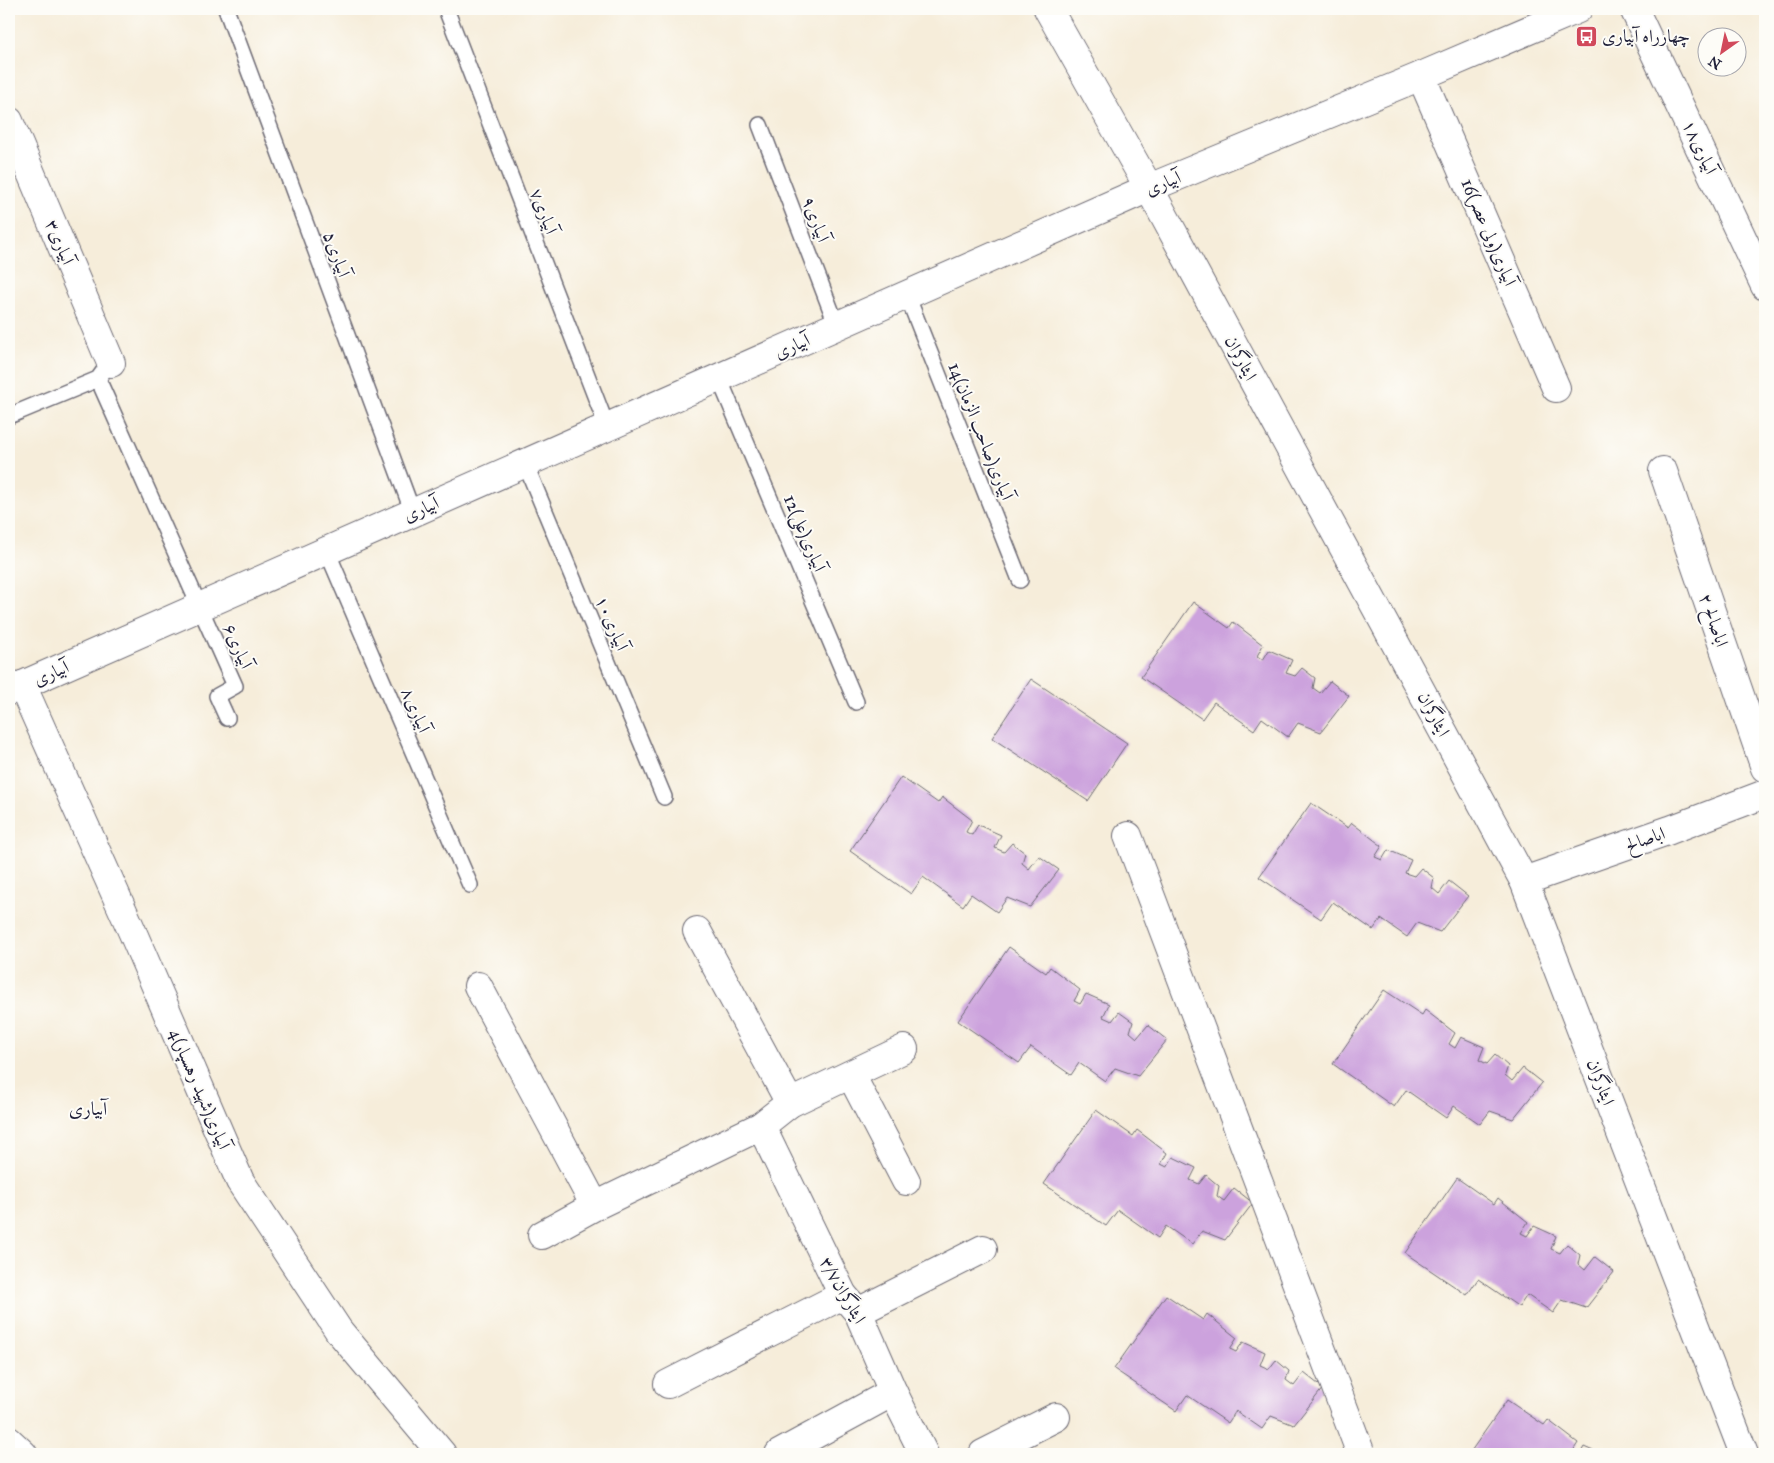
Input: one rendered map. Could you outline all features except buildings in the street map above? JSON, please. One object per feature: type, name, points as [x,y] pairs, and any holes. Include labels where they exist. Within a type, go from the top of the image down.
[{"type":"street","name":"ایثارگران","points":[[1048,9],[1149,188],[1524,881],[1744,1454]]},
{"type":"street","name":"آبیاری","points":[[15,688],[1149,188],[1578,9]]},
{"type":"street","name":"آبیاری۱۸","points":[[1634,9],[1765,286]]},
{"type":"street","name":"16آبیاری(ولی عصر)","points":[[1421,76],[1556,388]]},
{"type":"street","name":"آبیاری۳","points":[[9,121],[104,371]]},
{"type":"street","name":"اباصالح ۲","points":[[1663,472],[1765,768]]},
{"type":"street","name":"4آبیاری(شهید رهسپار)","points":[[15,688],[128,922],[240,1181],[339,1331],[442,1454]]},
{"type":"street","name":"اباصالح","points":[[1524,881],[1670,830],[1765,794]]},
{"type":"street","points":[[1128,836],[1361,1454]]},
{"type":"street","points":[[697,931],[790,1103]]},
{"type":"street","points":[[478,986],[595,1206]]},
{"type":"street","points":[[542,1235],[595,1206],[761,1126],[790,1103],[904,1049]]},
{"type":"street","points":[[851,1075],[906,1181]]},
{"type":"street","name":"ایثارگران۳/۷","points":[[761,1126],[924,1454]]},
{"type":"street","points":[[668,1384],[983,1248]]},
{"type":"street","points":[[790,1452],[893,1392]]},
{"type":"street","points":[[983,1454],[1056,1417]]},
{"type":"street","points":[[9,1441],[23,1454]]},
{"type":"lane","name":"آبیاری۵","points":[[226,9],[413,513]]},
{"type":"lane","name":"آبیاری۷","points":[[446,9],[607,427]]},
{"type":"lane","name":"آبیاری۹","points":[[760,125],[837,326]]},
{"type":"lane","name":"14آبیاری(صاحب الزمان)","points":[[907,295],[1020,580]]},
{"type":"lane","points":[[9,416],[104,371]]},
{"type":"lane","name":"آبیاری۳","points":[[104,371],[200,607]]},
{"type":"lane","name":"12آبیاری(علی)","points":[[719,378],[856,702]]},
{"type":"lane","name":"آبیاری۱۰","points":[[525,464],[664,797]]},
{"type":"lane","name":"آبیاری۸","points":[[327,551],[470,885]]},
{"type":"lane","name":"آبیاری۶","points":[[200,607],[235,686],[217,696],[227,718]]},
{"type":"place","name":"چهارراه آبیاری","points":[[1586,36]]},
{"type":"district","name":"آبیاری","points":[[88,1108]]}]
